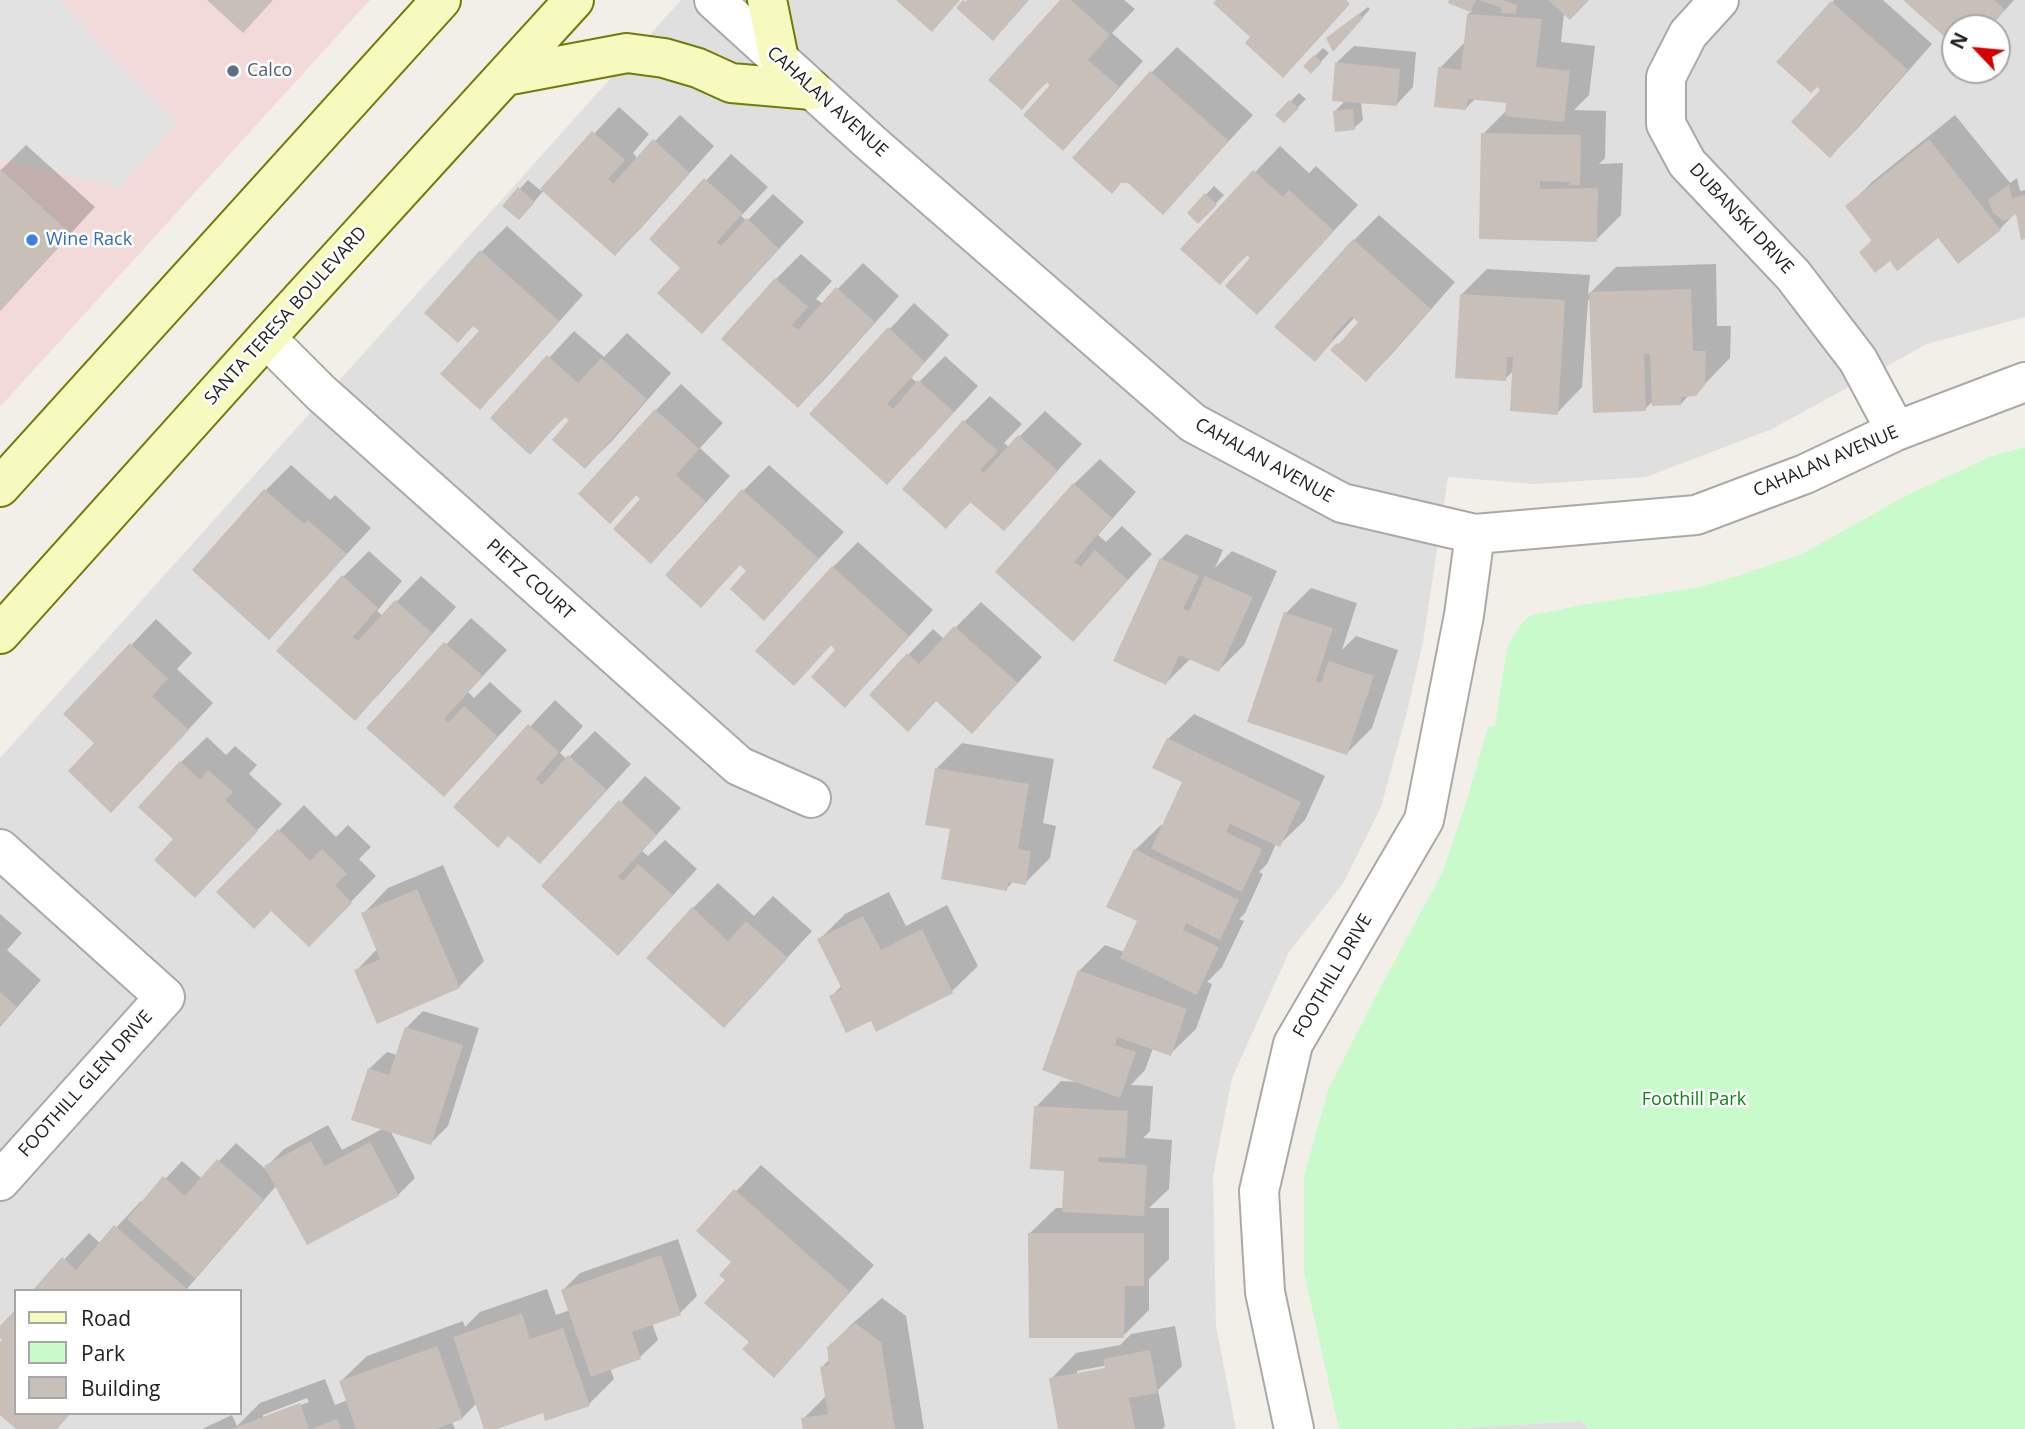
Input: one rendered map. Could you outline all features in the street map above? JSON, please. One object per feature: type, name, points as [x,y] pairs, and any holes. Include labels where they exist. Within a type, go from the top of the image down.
[{"type":"main road","name":"SANTA TERESA BOULEVARD","points":[[0,634],[573,0]]},
{"type":"main road","points":[[766,0],[779,59]]},
{"type":"main road","points":[[0,487],[440,1]]},
{"type":"main road","points":[[505,76],[627,54],[664,58],[698,68],[731,83],[812,90]]},
{"type":"street","name":"CAHALAN AVENUE","points":[[714,0],[881,152],[1193,424],[1342,503],[1475,534],[1696,515],[1805,474],[1896,431],[2025,382]]},
{"type":"street","name":"DUBANSKI DRIVE","points":[[1719,0],[1688,34],[1666,77],[1666,124],[1687,163],[1793,275],[1858,360],[1896,431]]},
{"type":"street","name":"PIETZ COURT","points":[[266,338],[321,393],[739,766],[811,798]]},
{"type":"street","name":"FOOTHILL DRIVE","points":[[1294,1429],[1265,1292],[1259,1191],[1293,1044],[1424,820],[1464,615],[1475,534]]},
{"type":"street","name":"FOOTHILL GLEN DRIVE","points":[[0,849],[165,997],[0,1181]]},
{"type":"shaded area","points":[[0,0],[370,0],[0,407]]},
{"type":"shaded area","points":[[0,0],[59,0],[178,123],[121,188],[0,160]]},
{"type":"shaded area","points":[[681,0],[2025,0],[2025,317],[1927,344],[1772,429],[1646,477],[1534,484],[1448,477],[1423,642],[1381,807],[1344,882],[1289,952],[1232,1078],[1213,1176],[1216,1326],[1236,1429],[0,1429],[0,758]]},
{"type":"shaded area","points":[[1580,1421],[1590,1429],[1442,1429]]},
{"type":"green space","name":"Foothill Park","points":[[2025,447],[2025,1429],[1590,1429],[1580,1421],[1442,1429],[1339,1429],[1304,1272],[1304,1176],[1328,1090],[1442,873],[1488,727],[1495,726],[1507,647],[1521,624],[1529,616],[1582,605],[1695,588],[1802,554],[1909,494],[1992,456]]},
{"type":"building","points":[[207,0],[273,0],[243,33]]},
{"type":"building","points":[[896,0],[960,0],[932,32]]},
{"type":"building","points":[[963,0],[1029,0],[993,41],[956,8]]},
{"type":"building","points":[[1060,0],[1071,0],[1110,35],[1088,60],[1119,87],[1063,151],[1023,115],[1050,85],[1046,82],[1022,110],[988,80]]},
{"type":"building","points":[[1216,0],[1346,0],[1350,4],[1283,78],[1245,43],[1250,37],[1213,3]]},
{"type":"building","points":[[1449,0],[1476,0],[1470,12],[1448,3]]},
{"type":"building","points":[[1479,0],[1502,0],[1517,5],[1516,14],[1500,13],[1502,8]]},
{"type":"building","points":[[1548,0],[1589,0],[1570,20]]},
{"type":"building","points":[[1903,0],[1995,0],[2005,10],[2001,14],[1941,14],[1941,34]]},
{"type":"building","points":[[1831,1],[1908,70],[1830,158],[1791,122],[1820,90],[1817,87],[1811,93],[1776,62]]},
{"type":"building","points":[[1358,14],[1363,18],[1333,52],[1326,38]]},
{"type":"building","points":[[1467,14],[1542,19],[1536,67],[1570,71],[1564,122],[1505,116],[1506,103],[1468,99],[1466,110],[1434,107],[1438,67],[1461,70]]},
{"type":"building","points":[[1314,55],[1322,62],[1311,74],[1303,66]]},
{"type":"building","points":[[1335,62],[1400,69],[1397,106],[1332,101]]},
{"type":"building","points":[[1150,71],[1229,141],[1163,215],[1128,183],[1121,183],[1112,194],[1072,158]]},
{"type":"building","points":[[1289,100],[1299,108],[1284,123],[1275,115]]},
{"type":"building","points":[[1353,109],[1355,130],[1335,132],[1333,111]]},
{"type":"building","points":[[592,131],[625,160],[608,179],[613,184],[653,139],[690,173],[615,256],[540,189]]},
{"type":"building","points":[[1481,133],[1581,135],[1580,185],[1540,181],[1540,189],[1598,188],[1597,242],[1479,239]]},
{"type":"building","points":[[1929,139],[2001,230],[1958,264],[1938,238],[1897,271],[1890,261],[1875,273],[1859,252],[1872,241],[1845,206]]},
{"type":"building","name":"Wine Rack","points":[[0,169],[71,234],[0,311]]},
{"type":"building","points":[[1253,170],[1283,197],[1289,190],[1334,231],[1257,315],[1225,286],[1250,258],[1246,255],[1220,285],[1180,249]]},
{"type":"building","points":[[704,178],[743,213],[717,242],[721,246],[747,218],[779,249],[702,334],[657,293],[680,268],[649,239]]},
{"type":"building","points":[[2009,184],[2012,198],[2025,195],[2025,239],[2021,240],[2016,214],[2004,221],[1993,213],[1988,200]]},
{"type":"building","points":[[518,187],[535,202],[519,220],[502,206]]},
{"type":"building","points":[[1205,193],[1217,205],[1198,224],[1187,213]]},
{"type":"building","points":[[1353,239],[1431,309],[1366,382],[1330,350],[1339,344],[1358,322],[1352,316],[1315,362],[1274,327]]},
{"type":"building","points":[[480,250],[559,321],[480,410],[440,374],[479,331],[473,326],[458,343],[424,313]]},
{"type":"building","points":[[775,278],[808,307],[792,325],[798,330],[836,287],[875,322],[798,408],[721,339]]},
{"type":"building","points":[[1691,289],[1693,351],[1706,351],[1705,385],[1696,396],[1681,397],[1681,405],[1652,406],[1650,353],[1644,354],[1646,411],[1593,413],[1589,292]]},
{"type":"building","points":[[1460,294],[1565,300],[1558,415],[1510,411],[1513,357],[1507,357],[1506,381],[1455,378]]},
{"type":"building","points":[[888,327],[925,362],[887,404],[893,409],[918,380],[954,412],[887,485],[809,414]]},
{"type":"building","points":[[547,355],[578,383],[601,358],[647,399],[585,469],[552,440],[569,420],[564,417],[530,455],[490,418]]},
{"type":"building","points":[[655,409],[699,449],[676,475],[706,502],[651,564],[613,529],[640,499],[636,495],[610,524],[578,494]]},
{"type":"building","points":[[963,420],[998,451],[980,470],[984,473],[1018,435],[1058,471],[1004,531],[970,502],[946,529],[902,489]]},
{"type":"building","points":[[1073,483],[1112,518],[1074,562],[1081,567],[1095,550],[1128,580],[1073,642],[995,572]]},
{"type":"building","points":[[264,489],[304,524],[308,520],[347,554],[269,640],[192,570]]},
{"type":"building","points":[[742,489],[819,559],[764,621],[730,589],[746,571],[740,565],[701,608],[665,575]]},
{"type":"building","points":[[1160,558],[1199,576],[1183,609],[1189,611],[1205,576],[1253,597],[1219,672],[1179,655],[1166,685],[1113,661]]},
{"type":"building","points":[[832,566],[909,636],[845,708],[811,677],[835,650],[831,645],[794,686],[755,651]]},
{"type":"building","points":[[342,575],[378,608],[353,637],[358,641],[395,600],[432,633],[355,721],[276,651]]},
{"type":"building","points":[[1284,612],[1333,628],[1316,681],[1321,683],[1329,661],[1374,676],[1347,755],[1247,722]]},
{"type":"building","points":[[954,626],[1018,683],[972,734],[936,701],[908,732],[869,695],[907,653],[919,664]]},
{"type":"building","points":[[444,642],[483,676],[444,719],[448,723],[464,706],[498,737],[444,797],[366,728]]},
{"type":"building","points":[[130,643],[168,679],[152,696],[189,730],[111,813],[68,771],[94,743],[63,714]]},
{"type":"building","points":[[528,724],[559,752],[536,779],[542,785],[568,755],[607,790],[540,864],[508,836],[498,848],[453,807]]},
{"type":"building","points":[[1167,738],[1301,802],[1280,847],[1230,824],[1226,832],[1262,849],[1242,892],[1151,849],[1182,782],[1152,768]]},
{"type":"building","points":[[180,761],[200,780],[208,770],[233,792],[225,800],[258,831],[195,898],[154,860],[173,839],[138,807]]},
{"type":"building","points":[[935,768],[1029,784],[1018,849],[1031,851],[1026,885],[1008,882],[1007,891],[941,879],[950,829],[925,825]]},
{"type":"building","points":[[619,800],[657,835],[618,877],[623,881],[638,864],[673,895],[618,956],[541,886]]},
{"type":"building","points":[[278,829],[310,861],[322,849],[347,874],[335,885],[352,903],[309,947],[271,911],[254,929],[216,892]]},
{"type":"building","points":[[1134,849],[1239,900],[1220,940],[1186,923],[1183,930],[1219,947],[1197,995],[1120,958],[1137,921],[1106,907]]},
{"type":"building","points":[[417,889],[460,988],[377,1024],[354,970],[380,959],[361,913]]},
{"type":"building","points":[[692,907],[728,941],[746,921],[788,958],[724,1028],[646,958]]},
{"type":"building","points":[[863,916],[881,950],[922,929],[953,993],[876,1032],[871,1021],[846,1033],[829,996],[842,989],[817,939]]},
{"type":"building","points":[[1078,970],[1187,1009],[1171,1056],[1117,1037],[1115,1045],[1136,1052],[1120,1098],[1042,1070]]},
{"type":"building","points":[[0,992],[17,1007],[0,1026]]},
{"type":"building","points":[[405,1027],[463,1045],[431,1145],[351,1120],[368,1068],[389,1075]]},
{"type":"building","points":[[1034,1106],[1128,1111],[1125,1158],[1098,1157],[1098,1162],[1147,1165],[1144,1216],[1062,1212],[1064,1171],[1030,1169]]},
{"type":"building","points":[[311,1141],[325,1166],[370,1142],[399,1196],[307,1245],[264,1166]]},
{"type":"building","points":[[217,1159],[264,1200],[195,1279],[127,1219],[163,1176],[185,1196]]},
{"type":"building","points":[[734,1189],[850,1292],[774,1378],[742,1349],[749,1342],[704,1303],[725,1280],[719,1275],[731,1262],[696,1231]]},
{"type":"building","points":[[114,1225],[186,1288],[34,1289],[62,1257],[76,1270]]},
{"type":"building","points":[[1028,1233],[1144,1233],[1144,1286],[1125,1286],[1124,1338],[1029,1338]]},
{"type":"building","points":[[661,1255],[681,1315],[632,1332],[641,1359],[591,1377],[561,1290]]},
{"type":"building","points":[[14,1311],[14,1415],[69,1415],[57,1429],[16,1429],[0,1415],[0,1326]]},
{"type":"building","points":[[522,1313],[530,1339],[563,1328],[590,1406],[545,1421],[543,1413],[497,1429],[484,1429],[453,1337]]},
{"type":"building","points":[[855,1323],[881,1342],[895,1429],[803,1429],[801,1418],[828,1414],[820,1367],[829,1365],[827,1347]]},
{"type":"building","points":[[437,1346],[463,1419],[436,1429],[356,1429],[339,1381]]},
{"type":"building","points":[[1150,1350],[1158,1393],[1129,1398],[1135,1429],[1058,1429],[1049,1378],[1105,1368],[1103,1359]]},
{"type":"building","points":[[300,1403],[309,1429],[231,1429]]},
{"type":"building","points":[[337,1419],[341,1429],[311,1429]]},
{"type":"place","name":"Calco","points":[[233,71]]},
{"type":"place","name":"Wine Rack","points":[[32,240]]}]
